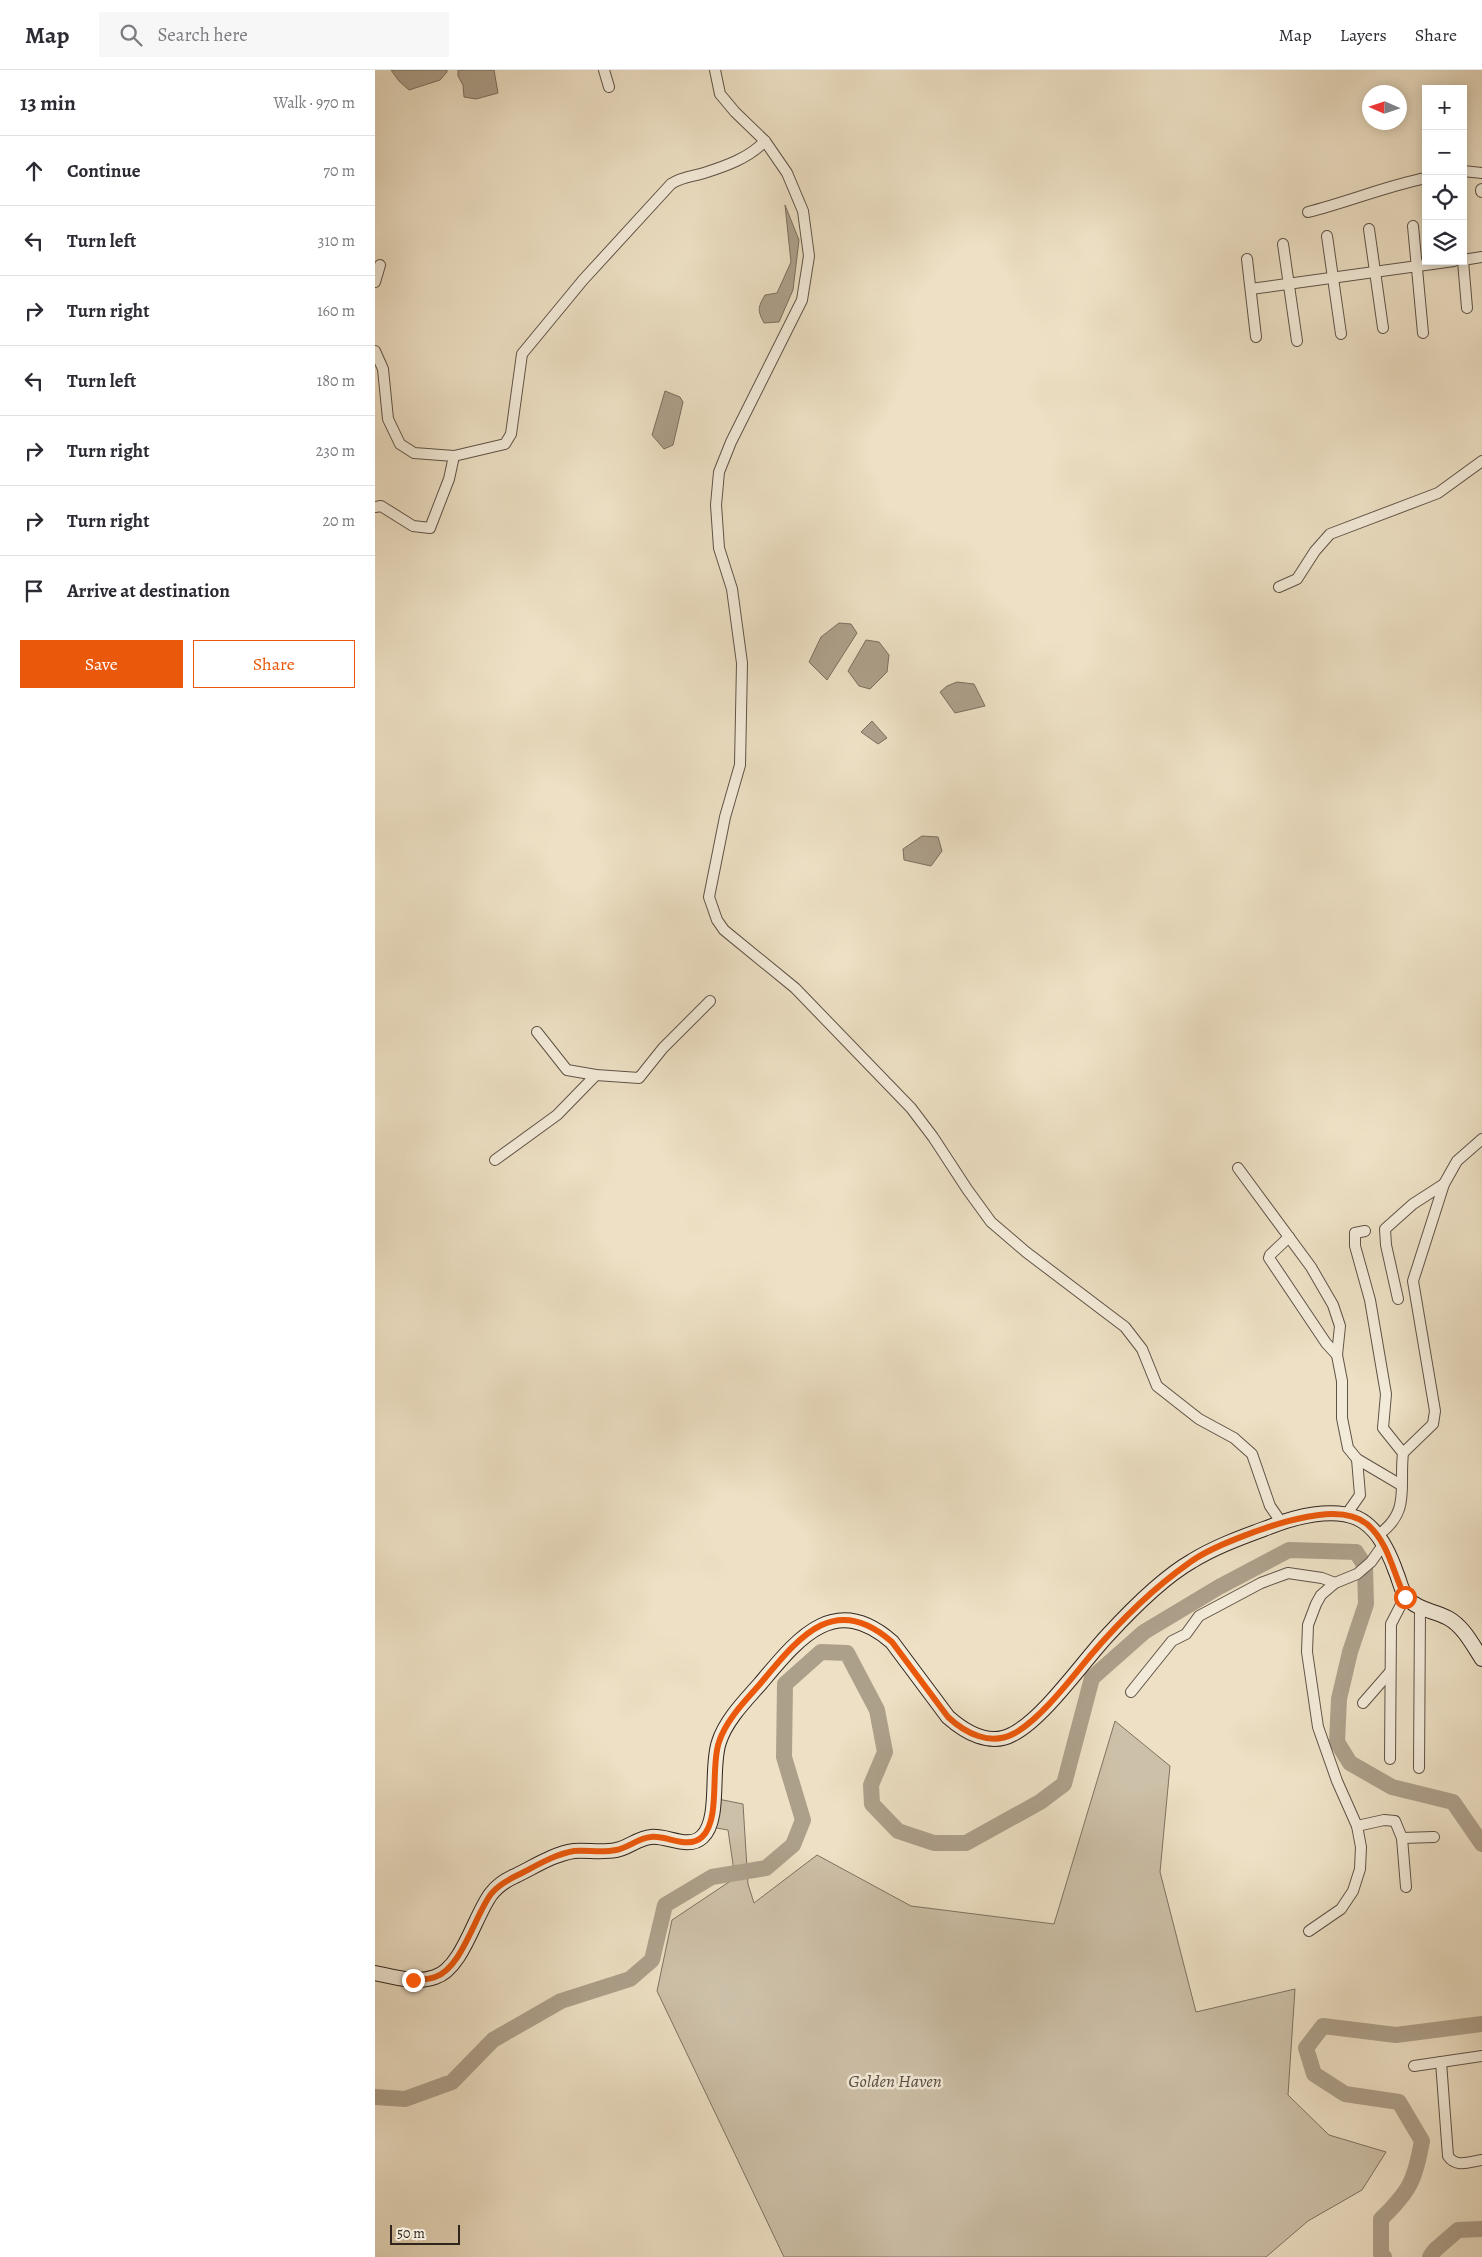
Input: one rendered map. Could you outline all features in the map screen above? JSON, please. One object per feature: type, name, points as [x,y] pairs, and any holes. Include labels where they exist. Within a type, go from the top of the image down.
[{"type":"main road","points":[[375,1973],[413,1980],[435,1977],[443,1973],[459,1954],[487,1900],[497,1888],[507,1880],[552,1858],[576,1851],[614,1851],[652,1836],[687,1842],[702,1838],[711,1818],[715,1752],[723,1731],[737,1711],[790,1648],[815,1627],[834,1621],[848,1620],[881,1632],[892,1642],[948,1717],[957,1725],[979,1736],[1001,1738],[1012,1735],[1032,1720],[1107,1636],[1156,1589],[1190,1561],[1281,1522],[1313,1515],[1346,1515],[1357,1518],[1367,1524],[1380,1540],[1405,1597],[1420,1608],[1448,1618],[1458,1625],[1482,1658]]},
{"type":"street","points":[[605,70],[609,87]]},
{"type":"street","points":[[715,70],[720,94],[735,112],[765,141],[787,173],[803,211],[809,256],[802,300],[731,442],[719,472],[716,504],[719,548],[732,589],[742,662],[742,718],[740,765],[725,817],[709,897],[717,920],[724,930],[795,988],[911,1108],[991,1222],[1026,1252],[1125,1328],[1142,1349],[1157,1386],[1199,1419],[1234,1438],[1252,1454],[1270,1506],[1281,1522]]},
{"type":"street","points":[[375,351],[383,368],[388,418],[400,444],[414,453],[454,456],[505,444],[511,434],[522,354],[583,280],[660,193],[683,176],[702,174],[753,153],[765,141]]},
{"type":"street","points":[[1467,171],[1482,173]]},
{"type":"street","points":[[1308,212],[1345,203],[1408,181],[1422,179]]},
{"type":"street","points":[[1413,226],[1423,333]]},
{"type":"street","points":[[1369,229],[1383,328]]},
{"type":"street","points":[[1327,236],[1341,334]]},
{"type":"street","points":[[1283,244],[1297,341]]},
{"type":"street","points":[[1467,260],[1482,257]]},
{"type":"street","points":[[1247,259],[1257,337]]},
{"type":"street","points":[[375,282],[381,265]]},
{"type":"street","points":[[1251,289],[1425,265]]},
{"type":"street","points":[[1463,265],[1467,308]]},
{"type":"street","points":[[375,506],[381,506],[413,526],[430,528],[446,488],[454,456]]},
{"type":"street","points":[[1279,587],[1297,579],[1315,551],[1330,534],[1438,493],[1482,461]]},
{"type":"street","points":[[537,1032],[567,1070],[596,1075],[639,1078],[663,1048],[710,1000]]},
{"type":"street","points":[[495,1160],[557,1116],[596,1075]]},
{"type":"street","points":[[1403,1454],[1433,1424],[1435,1411],[1413,1281],[1444,1184],[1457,1161],[1482,1139]]},
{"type":"street","points":[[1238,1168],[1311,1267],[1333,1305],[1341,1326],[1337,1356],[1341,1381],[1342,1418],[1348,1448],[1357,1459],[1401,1485]]},
{"type":"street","points":[[1398,1299],[1386,1245],[1385,1229],[1413,1204],[1444,1184]]},
{"type":"street","points":[[1309,1932],[1341,1910],[1353,1891],[1360,1869],[1361,1847],[1357,1826],[1337,1781],[1318,1727],[1307,1652],[1308,1625],[1321,1596],[1335,1583],[1357,1574],[1371,1562],[1380,1540],[1398,1512],[1402,1500],[1403,1454],[1383,1428],[1386,1394],[1371,1300],[1355,1246],[1355,1233],[1365,1231]]},
{"type":"street","points":[[1289,1237],[1269,1258],[1326,1344],[1337,1356]]},
{"type":"street","points":[[1346,1515],[1360,1494],[1357,1459]]},
{"type":"street","points":[[1131,1692],[1172,1642],[1185,1634],[1199,1616],[1261,1584],[1288,1574],[1322,1578],[1335,1583]]},
{"type":"street","points":[[1390,1759],[1391,1624],[1405,1597]]},
{"type":"street","points":[[1419,1768],[1420,1608]]},
{"type":"street","points":[[1363,1703],[1390,1672]]},
{"type":"street","points":[[1357,1826],[1385,1820],[1395,1822],[1403,1838],[1406,1887]]},
{"type":"street","points":[[1403,1838],[1434,1837]]},
{"type":"street","points":[[1415,2066],[1482,2056]]},
{"type":"street","points":[[1441,2062],[1448,2156],[1458,2164],[1482,2160]]},
{"type":"green space","name":"Golden Haven","points":[[1115,1721],[1170,1766],[1160,1872],[1196,2012],[1295,1989],[1288,2095],[1329,2135],[1386,2152],[1362,2190],[1308,2221],[1266,2257],[784,2257],[657,1991],[672,1920],[735,1878],[728,1830],[705,1826],[713,1798],[743,1804],[748,1884],[754,1903],[817,1855],[911,1906],[1054,1924]]},
{"type":"shaded area","points":[[391,70],[447,70],[447,72],[440,80],[409,90]]},
{"type":"shaded area","points":[[458,70],[494,70],[498,93],[476,99],[464,97],[463,85],[458,76]]},
{"type":"shaded area","points":[[785,205],[799,240],[793,290],[779,322],[764,323],[759,312],[761,303],[765,295],[777,293],[791,262]]},
{"type":"shaded area","points":[[665,391],[680,397],[683,402],[673,445],[664,449],[652,435]]},
{"type":"shaded area","points":[[839,623],[851,624],[857,633],[827,680],[809,662],[821,637]]},
{"type":"shaded area","points":[[866,640],[879,642],[889,655],[887,672],[870,689],[859,686],[848,671]]},
{"type":"shaded area","points":[[957,682],[974,684],[985,706],[955,713],[940,692],[947,686]]},
{"type":"shaded area","points":[[872,721],[887,738],[878,744],[861,732]]},
{"type":"shaded area","points":[[922,836],[938,837],[942,851],[931,866],[904,860],[903,849]]},
{"type":"waterway","points":[[375,2097],[405,2099],[452,2082],[493,2040],[561,2001],[630,1979],[652,1960],[665,1905],[712,1877],[766,1868],[793,1845],[803,1820],[784,1757],[785,1684],[821,1652],[847,1653],[877,1710],[885,1752],[871,1785],[872,1804],[898,1831],[934,1843],[966,1843],[1040,1802],[1064,1784],[1092,1678],[1144,1632],[1219,1587],[1289,1550],[1356,1552],[1365,1566],[1366,1604],[1350,1652],[1339,1699],[1337,1742],[1350,1763],[1392,1787],[1453,1802],[1482,1844]]},
{"type":"waterway","points":[[1384,2257],[1381,2254],[1381,2219],[1399,2200],[1410,2184],[1417,2166],[1422,2141],[1399,2102],[1345,2094],[1314,2074],[1306,2048],[1323,2026],[1396,2035],[1482,2024]]},
{"type":"waterway","points":[[1430,2257],[1435,2250],[1458,2230],[1482,2229]]},
{"type":"route","points":[[413,1980],[435,1977],[443,1973],[450,1966],[459,1954],[490,1895],[507,1880],[565,1853],[576,1851],[614,1851],[652,1836],[679,1842],[695,1841],[702,1838],[711,1818],[715,1752],[723,1731],[737,1711],[790,1648],[815,1627],[834,1621],[848,1620],[881,1632],[892,1642],[948,1717],[967,1732],[989,1739],[1012,1735],[1023,1728],[1131,1612],[1190,1561],[1281,1522],[1327,1514],[1346,1515],[1357,1518],[1367,1524],[1377,1535],[1390,1557],[1405,1597]]}]
